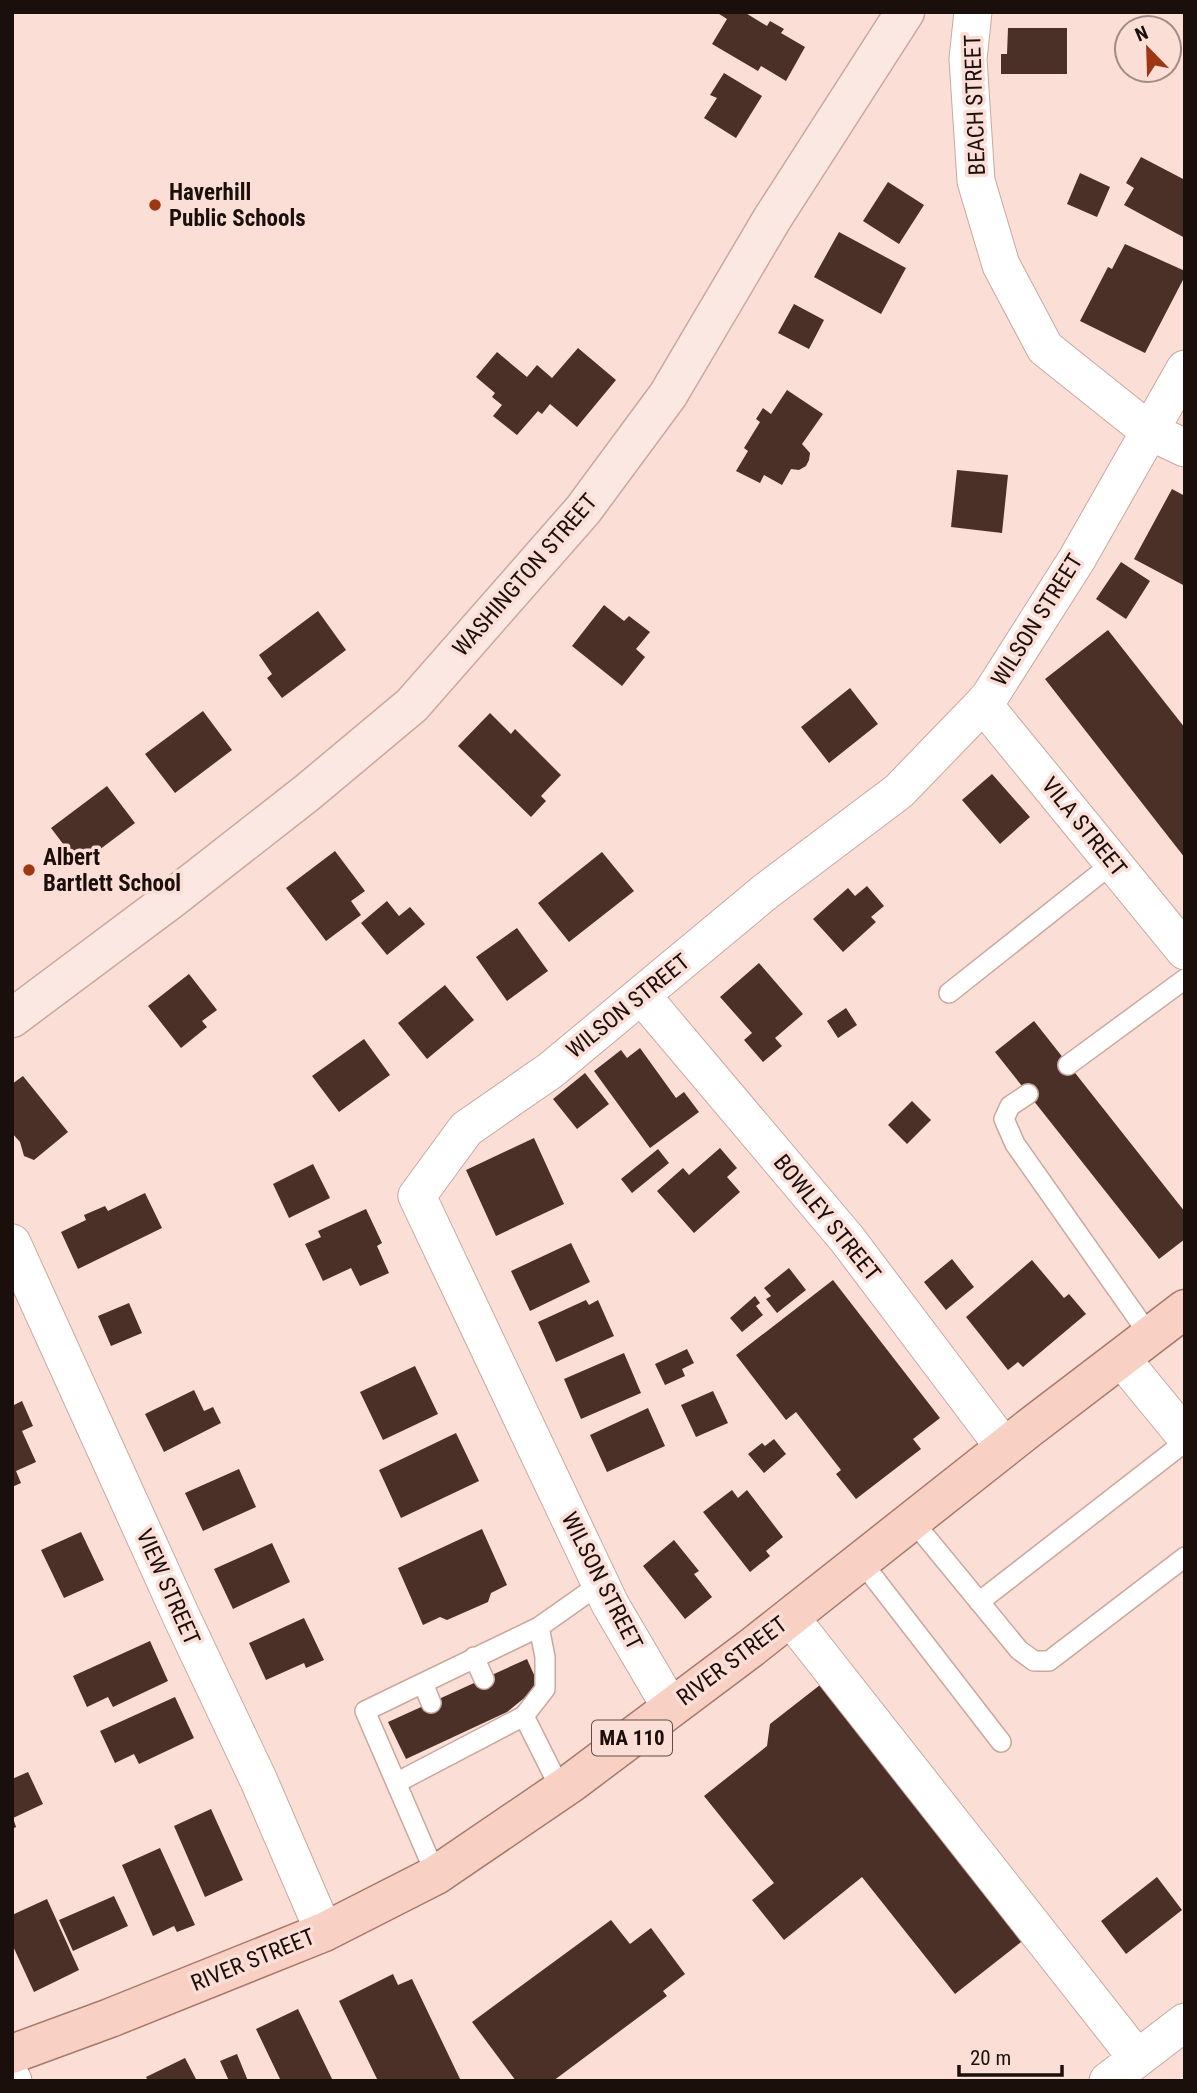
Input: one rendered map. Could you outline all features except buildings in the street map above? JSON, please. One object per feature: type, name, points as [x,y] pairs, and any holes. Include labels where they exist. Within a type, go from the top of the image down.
[{"type":"main road","name":"RIVER STREET","points":[[12,2054],[110,2018],[324,1932],[436,1875],[561,1790],[671,1708],[1003,1447],[1185,1309]]},
{"type":"street","name":"WASHINGTON STREET","points":[[12,1018],[308,792],[412,705],[583,510],[668,395],[772,219],[905,12]]},
{"type":"street","name":"BEACH STREET","points":[[973,12],[968,59],[976,181],[1001,265],[1045,348],[1149,431],[1185,448]]},
{"type":"street","name":"WILSON STREET","points":[[671,1708],[600,1584],[416,1196],[466,1129],[551,1070],[765,892],[899,791],[983,704],[1077,559],[1185,369]]},
{"type":"street","name":"VILA STREET","points":[[983,704],[1113,863],[1183,954]]},
{"type":"street","name":"BOWLEY STREET","points":[[642,996],[846,1239],[1003,1447]]},
{"type":"street","name":"VIEW STREET","points":[[12,1243],[259,1781],[324,1932]]},
{"type":"street","points":[[1136,1347],[1185,1436]]},
{"type":"street","points":[[790,1617],[1137,2058]]},
{"type":"street","points":[[1108,2081],[1185,2022]]},
{"type":"lane","points":[[949,993],[1113,863]]},
{"type":"lane","points":[[1068,1065],[1183,954]]},
{"type":"lane","points":[[1028,1094],[1010,1107],[1004,1119],[1015,1144],[1136,1347]]},
{"type":"lane","points":[[979,1602],[1185,1442]]},
{"type":"lane","points":[[912,1520],[1019,1650],[1034,1661],[1049,1661],[1185,1557]]},
{"type":"lane","points":[[861,1561],[1001,1742]]},
{"type":"lane","points":[[436,1875],[365,1712],[539,1627],[600,1584]]},
{"type":"lane","points":[[396,1783],[450,1747],[502,1721],[524,1716],[545,1689],[545,1657],[539,1627]]},
{"type":"lane","points":[[474,1657],[484,1679]]},
{"type":"lane","points":[[423,1683],[431,1703]]},
{"type":"lane","points":[[524,1716],[561,1790]]},
{"type":"place","name":"Haverhill Public Schools","points":[[155,205]]},
{"type":"place","name":"Albert Bartlett School","points":[[29,870]]}]
